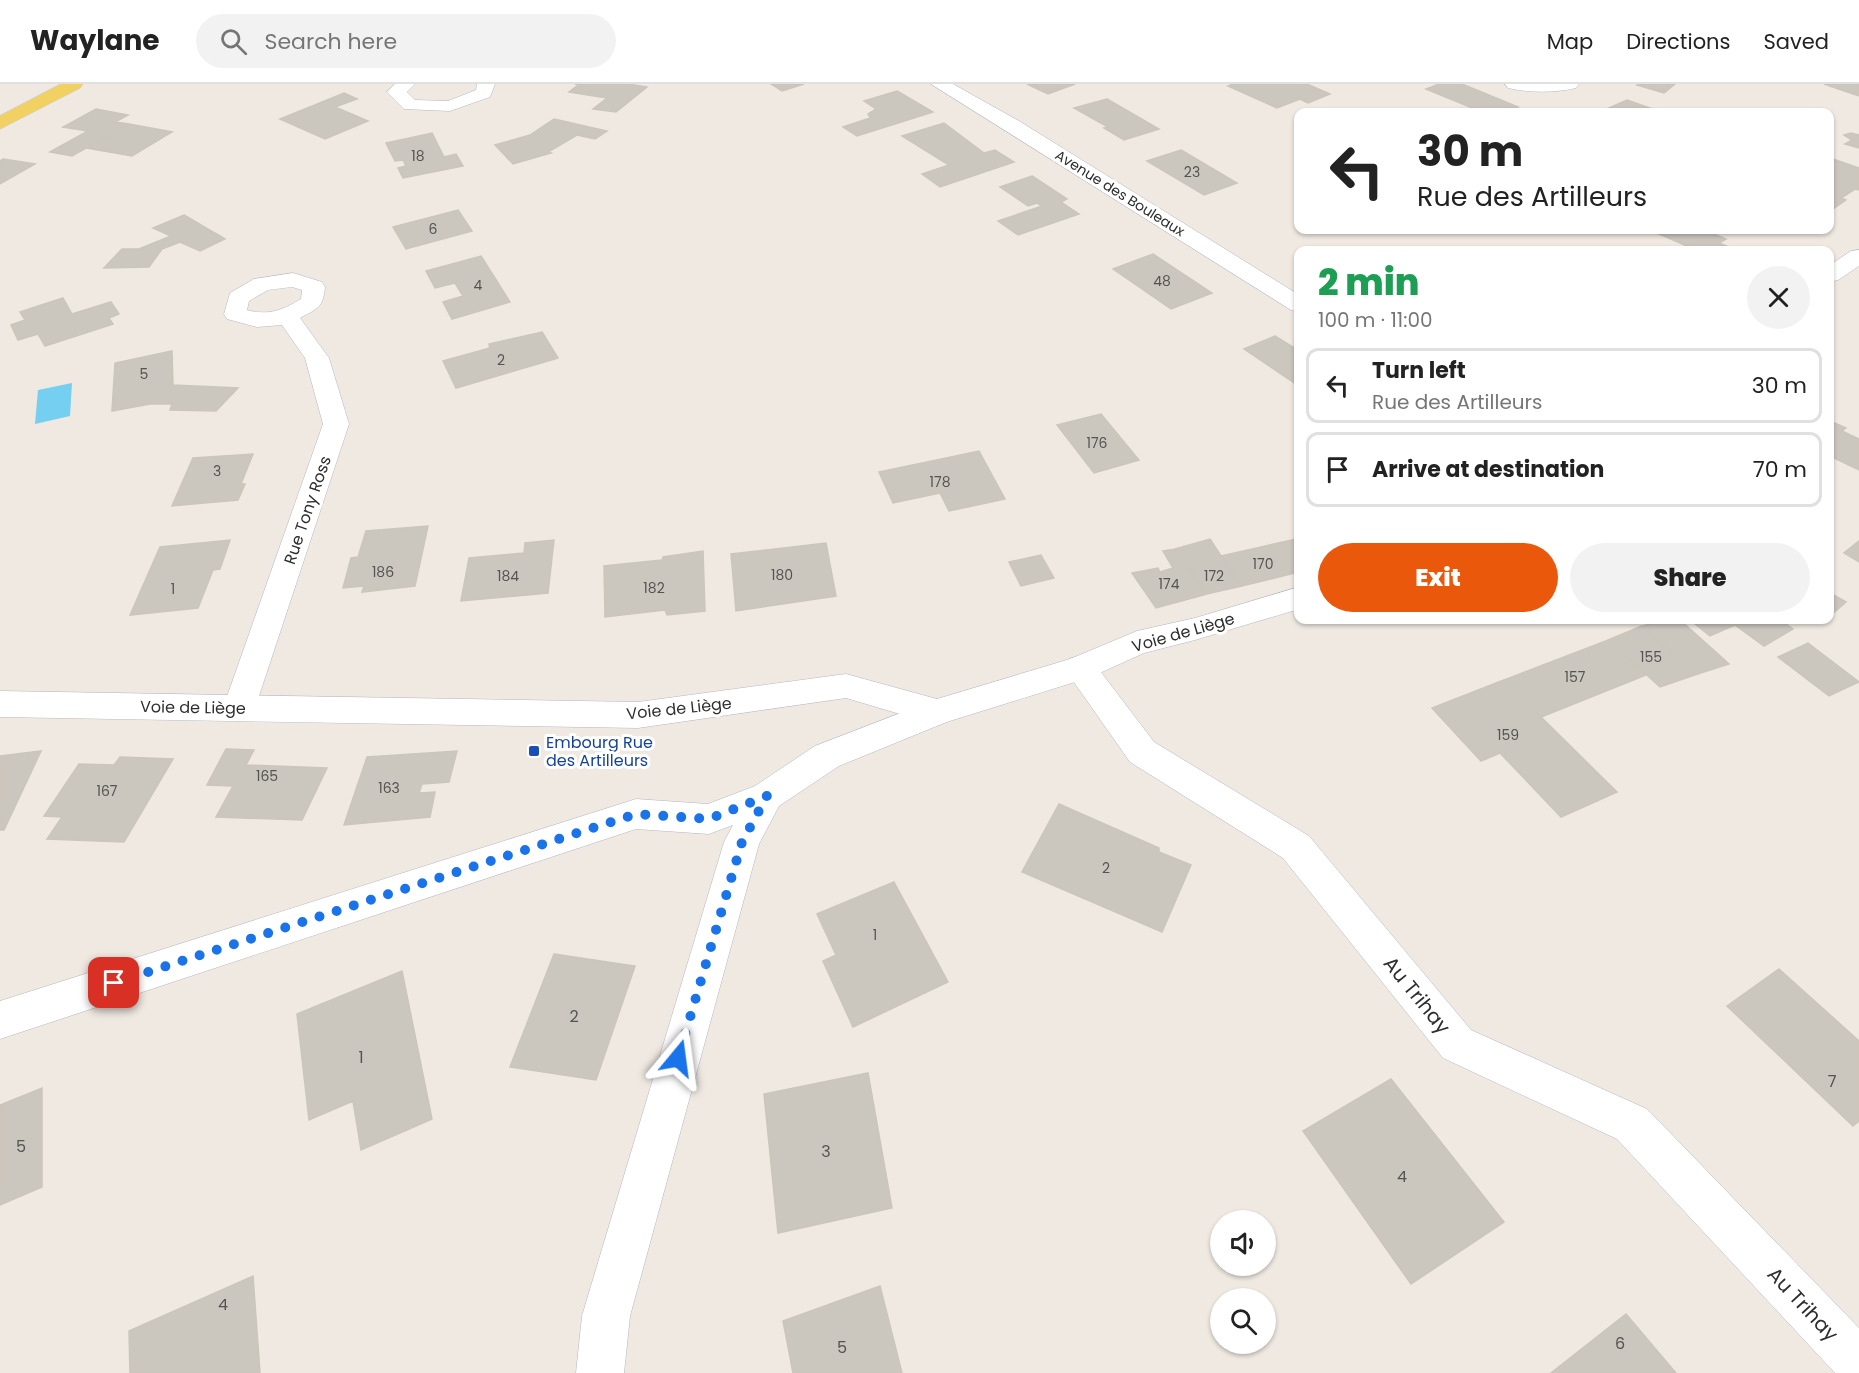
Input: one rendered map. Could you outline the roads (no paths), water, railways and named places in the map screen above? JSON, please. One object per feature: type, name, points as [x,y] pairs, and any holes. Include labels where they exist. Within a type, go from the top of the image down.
[{"type":"main road","points":[[0,123],[74,84]]},
{"type":"street","points":[[406,84],[396,92],[410,105],[450,106],[484,93],[486,84]]},
{"type":"street","name":"Avenue des Bouleaux","points":[[940,84],[1012,125],[1294,302]]},
{"type":"street","points":[[1514,84],[1541,88],[1570,84]]},
{"type":"street","points":[[1834,272],[1859,256]]},
{"type":"street","name":"Rue Tony Ross","points":[[239,708],[336,424],[317,358],[288,317]]},
{"type":"street","name":"Voie de Liège","points":[[0,704],[638,715],[846,686],[937,712],[1080,668],[1137,643],[1195,629],[1294,599]]},
{"type":"street","name":"Au Trihay","points":[[1080,668],[1142,753],[1296,847],[1457,1044],[1632,1124],[1859,1363]]},
{"type":"street","points":[[0,1020],[636,814],[709,819],[767,796],[827,756],[937,712]]},
{"type":"street","points":[[600,1373],[606,1316],[701,978],[742,842],[767,796]]},
{"type":"water","points":[[72,383],[70,416],[35,424],[38,390]]},
{"type":"place","name":"Embourg Rue des Artilleurs","points":[[534,751]]}]
